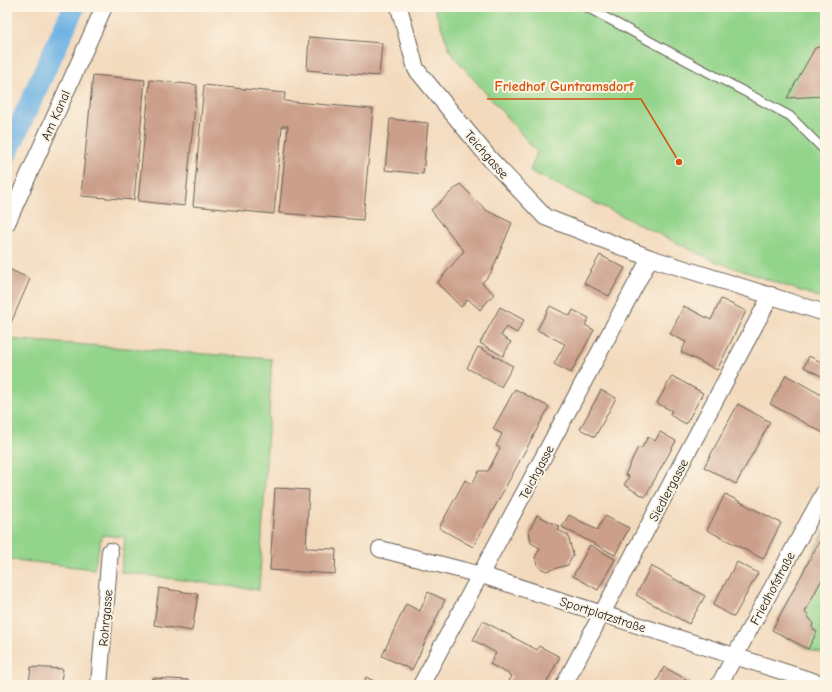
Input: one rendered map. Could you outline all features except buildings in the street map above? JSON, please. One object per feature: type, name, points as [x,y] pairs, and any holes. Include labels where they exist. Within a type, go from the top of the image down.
[{"type":"street","name":"Am Kanal","points":[[7,223],[104,7]]},
{"type":"street","name":"Teichgasse","points":[[399,7],[416,69],[490,159],[545,217],[650,258],[825,313]]},
{"type":"street","name":"Teichgasse","points":[[421,685],[481,576],[650,258]]},
{"type":"street","name":"Siedlergasse","points":[[564,685],[771,295]]},
{"type":"street","name":"Friedhofstraße","points":[[719,685],[825,491]]},
{"type":"street","name":"Sportplatzstraße","points":[[380,549],[481,576],[603,613],[825,685]]},
{"type":"street","name":"Rohrgasse","points":[[99,685],[110,551]]},
{"type":"lane","points":[[586,7],[790,116],[825,151]]},
{"type":"green space","points":[[434,7],[825,7],[825,289],[821,298],[714,261],[530,171],[537,152],[451,53]]},
{"type":"green space","points":[[7,339],[272,359],[259,590],[121,572],[125,537],[102,535],[94,569],[7,559]]},
{"type":"green space","points":[[825,530],[825,654],[808,649],[772,630]]},
{"type":"waterway","points":[[7,153],[74,7]]},
{"type":"place","name":"Friedhof Guntramsdorf","points":[[679,162]]}]
